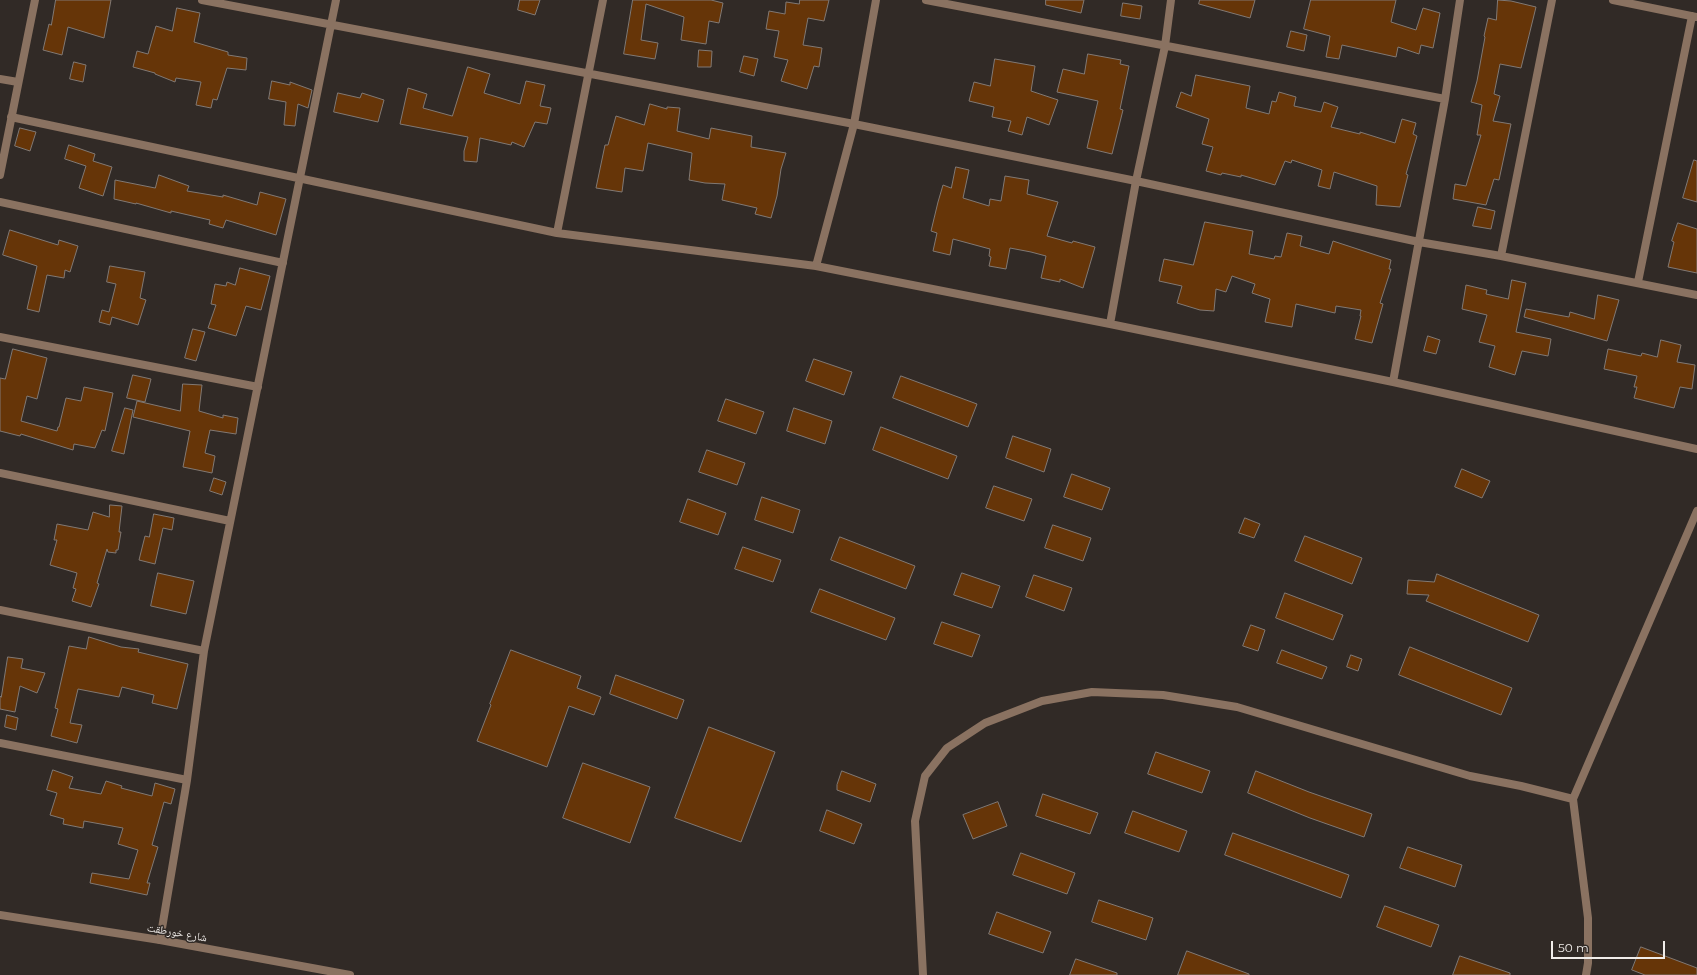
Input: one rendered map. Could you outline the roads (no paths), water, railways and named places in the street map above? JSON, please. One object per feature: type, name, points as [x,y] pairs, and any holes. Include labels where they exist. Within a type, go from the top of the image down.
[{"type":"street","points":[[0,175],[35,0]]},
{"type":"street","points":[[202,0],[854,124],[1136,181],[1419,242],[1638,282],[1697,295]]},
{"type":"street","points":[[160,940],[187,780],[204,651],[336,0]]},
{"type":"street","points":[[557,232],[602,0]]},
{"type":"street","points":[[816,266],[854,124],[876,0]]},
{"type":"street","points":[[926,0],[1445,99]]},
{"type":"street","points":[[1110,324],[1136,181],[1165,46],[1171,0]]},
{"type":"street","points":[[1393,382],[1445,99],[1460,0]]},
{"type":"street","points":[[1501,256],[1552,0]]},
{"type":"street","points":[[1613,0],[1694,17],[1638,282]]},
{"type":"street","points":[[0,79],[18,82]]},
{"type":"street","points":[[11,117],[557,232],[816,266],[1393,382],[1697,448]]},
{"type":"street","points":[[0,202],[283,263]]},
{"type":"street","points":[[0,337],[258,388]]},
{"type":"street","points":[[0,473],[230,521]]},
{"type":"street","points":[[1586,975],[1588,963],[1588,918],[1572,799],[1697,511]]},
{"type":"street","points":[[0,610],[204,651]]},
{"type":"street","points":[[923,975],[915,821],[925,776],[947,748],[985,723],[1042,701],[1092,692],[1163,695],[1236,707],[1470,776],[1521,786],[1572,799]]},
{"type":"street","points":[[0,743],[187,780]]},
{"type":"street","name":"شارع خورطقت","points":[[0,915],[160,940],[350,975]]}]
